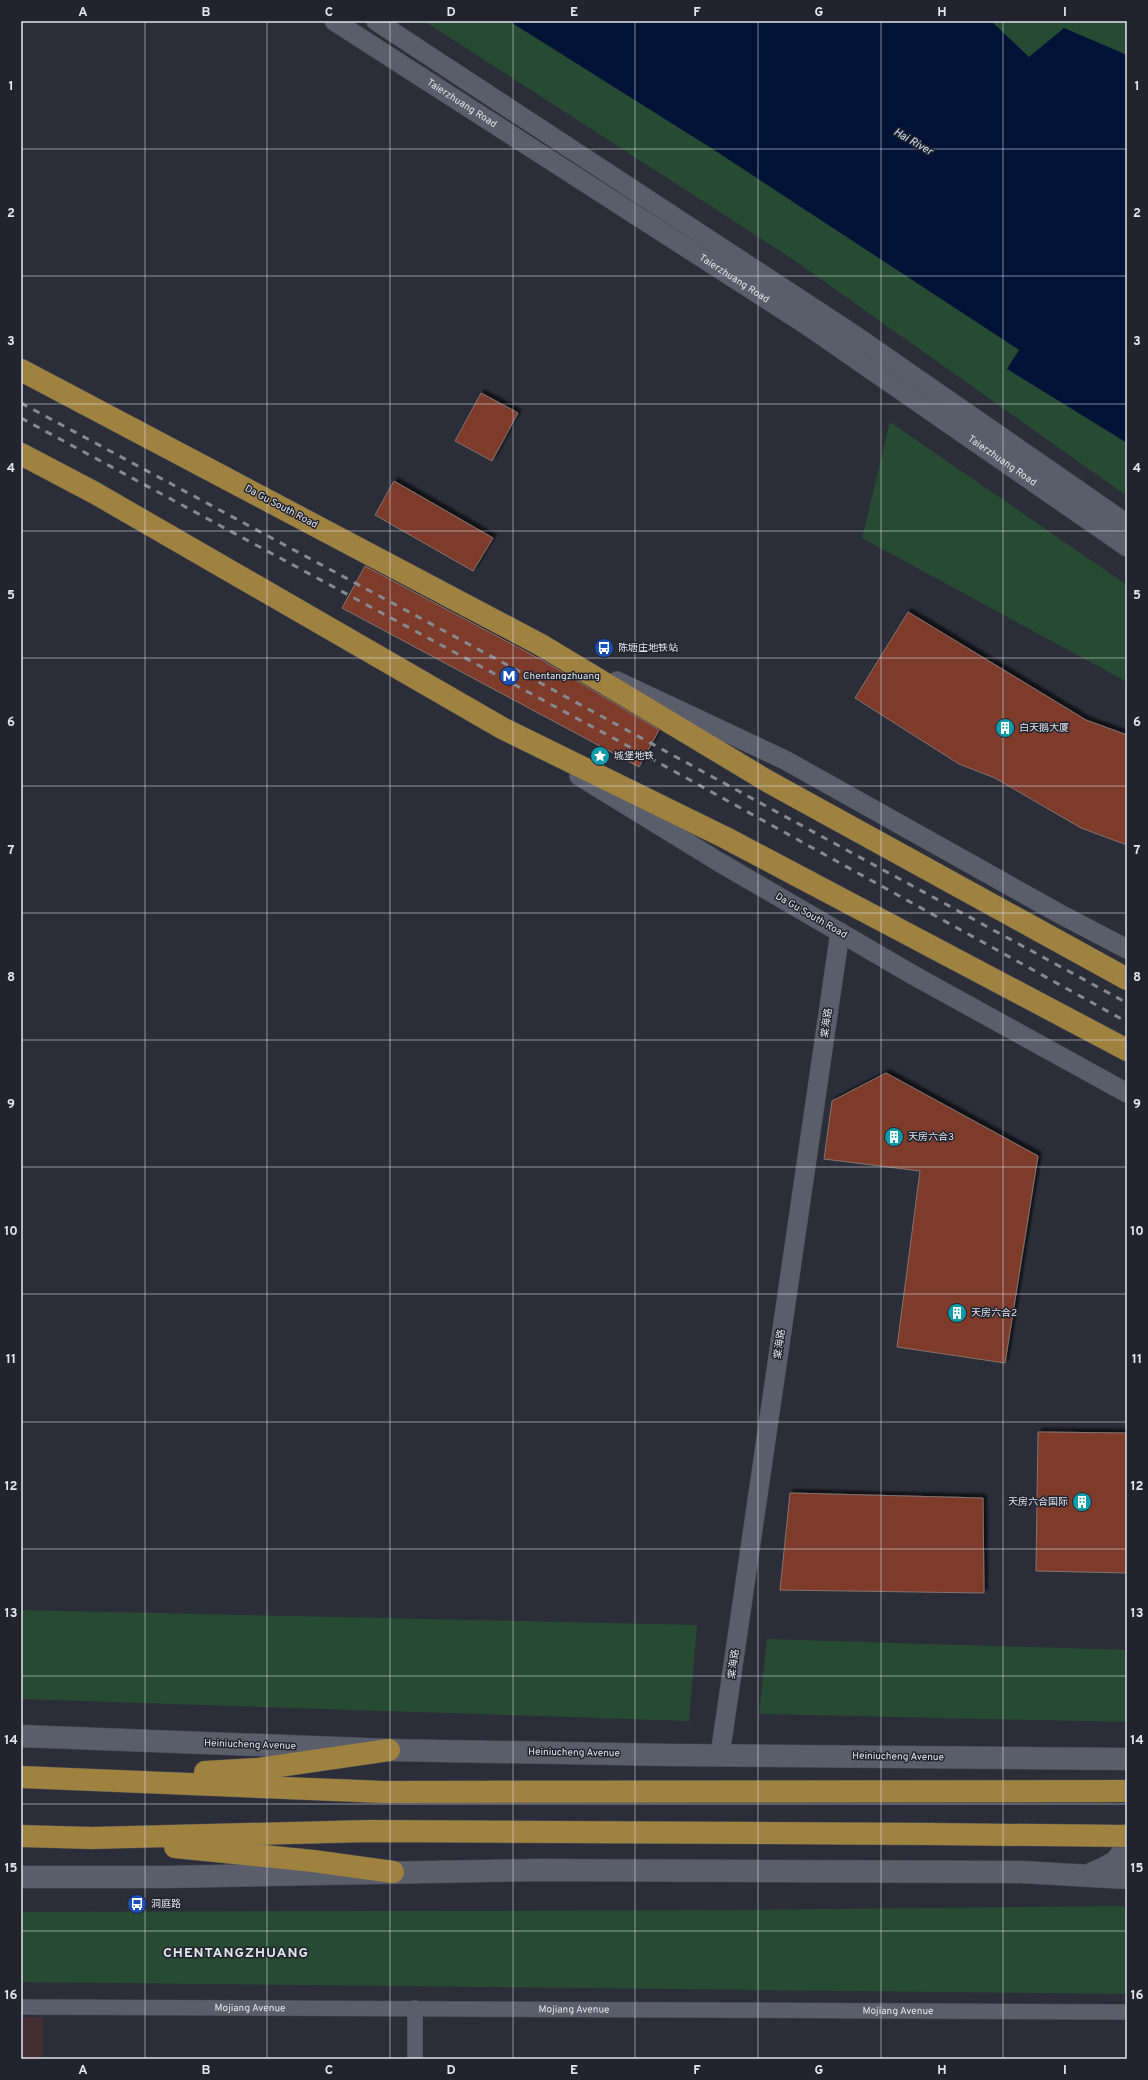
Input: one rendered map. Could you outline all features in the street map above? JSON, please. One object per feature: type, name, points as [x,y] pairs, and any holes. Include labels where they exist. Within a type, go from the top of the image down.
[{"type":"highway","name":"Da Gu South Road","points":[[21,370],[541,645],[770,782],[1127,979]]},
{"type":"highway","name":"Da Gu South Road","points":[[21,454],[95,493],[502,728],[726,838],[1127,1050]]},
{"type":"highway","points":[[78,1779],[258,1769],[389,1750]]},
{"type":"highway","points":[[21,1777],[383,1792],[930,1793],[1127,1791]]},
{"type":"highway","points":[[21,1836],[92,1838],[369,1831],[1127,1836]]},
{"type":"highway","points":[[92,1838],[313,1861],[393,1872]]},
{"type":"main road","name":"Heiniucheng Avenue","points":[[21,1736],[389,1750],[1124,1762]]},
{"type":"main road","points":[[1088,1875],[1114,1863],[1124,1852],[1127,1836]]},
{"type":"main road","points":[[21,1877],[166,1877],[538,1870],[1021,1872],[1127,1878]]},
{"type":"street","name":"Taierzhuang Road","points":[[334,21],[805,324],[1127,547]]},
{"type":"street","name":"Taierzhuang Road","points":[[376,21],[853,334],[1127,524]]},
{"type":"street","name":"Da Gu South Road","points":[[541,645],[784,760],[1060,914],[1127,949]]},
{"type":"street","name":"Da Gu South Road","points":[[502,728],[719,862],[913,975],[1127,1093]]},
{"type":"street","name":"棠海路","points":[[720,1755],[840,932]]},
{"type":"street","name":"Mojiang Avenue","points":[[21,2007],[1127,2012]]},
{"type":"street","points":[[415,2008],[415,2059]]},
{"type":"shaded area","points":[[21,2017],[43,2017],[43,2059],[21,2059]]},
{"type":"green space","points":[[424,21],[1127,21],[1127,496],[791,258]]},
{"type":"green space","points":[[890,422],[1127,585],[1127,682],[862,538]]},
{"type":"green space","points":[[21,1610],[697,1625],[689,1721],[21,1699]]},
{"type":"green space","points":[[767,1639],[1127,1650],[1127,1722],[759,1714]]},
{"type":"green space","points":[[1127,1907],[1127,1994],[21,1982],[21,1912],[749,1910]]},
{"type":"water","name":"Hai River","points":[[509,21],[991,21],[1029,57],[1064,28],[1127,55],[1127,443],[1007,369],[1019,350],[711,148]]},
{"type":"building","points":[[481,393],[518,413],[492,461],[455,441]]},
{"type":"building","points":[[394,481],[493,538],[473,571],[375,515]]},
{"type":"building","points":[[365,566],[542,660],[659,730],[639,767],[342,608]]},
{"type":"building","name":"白天鹅大厦","points":[[908,612],[1086,720],[1127,735],[1127,845],[1081,828],[995,778],[959,764],[855,698]]},
{"type":"building","points":[[886,1073],[1038,1156],[1005,1363],[897,1347],[920,1171],[824,1159],[832,1101]]},
{"type":"building","name":"天房六合国际","points":[[1038,1432],[1127,1433],[1127,1573],[1036,1571]]},
{"type":"building","points":[[790,1493],[983,1498],[984,1593],[780,1590]]},
{"type":"railway","points":[[21,403],[513,668],[1127,1003]]},
{"type":"railway","points":[[21,418],[652,759],[1127,1022]]},
{"type":"place","name":"陈塘庄地铁站","points":[[604,648]]},
{"type":"place","name":"Chentangzhuang","points":[[509,676]]},
{"type":"place","name":"白天鹅大厦","points":[[1005,728]]},
{"type":"place","name":"城堡地铁","points":[[600,756]]},
{"type":"place","name":"天房六合3","points":[[894,1137]]},
{"type":"place","name":"天房六合2","points":[[957,1313]]},
{"type":"place","name":"天房六合国际","points":[[1082,1502]]},
{"type":"place","name":"洞庭路","points":[[137,1904]]},
{"type":"district","name":"CHENTANGZHUANG","points":[[236,1953]]}]
